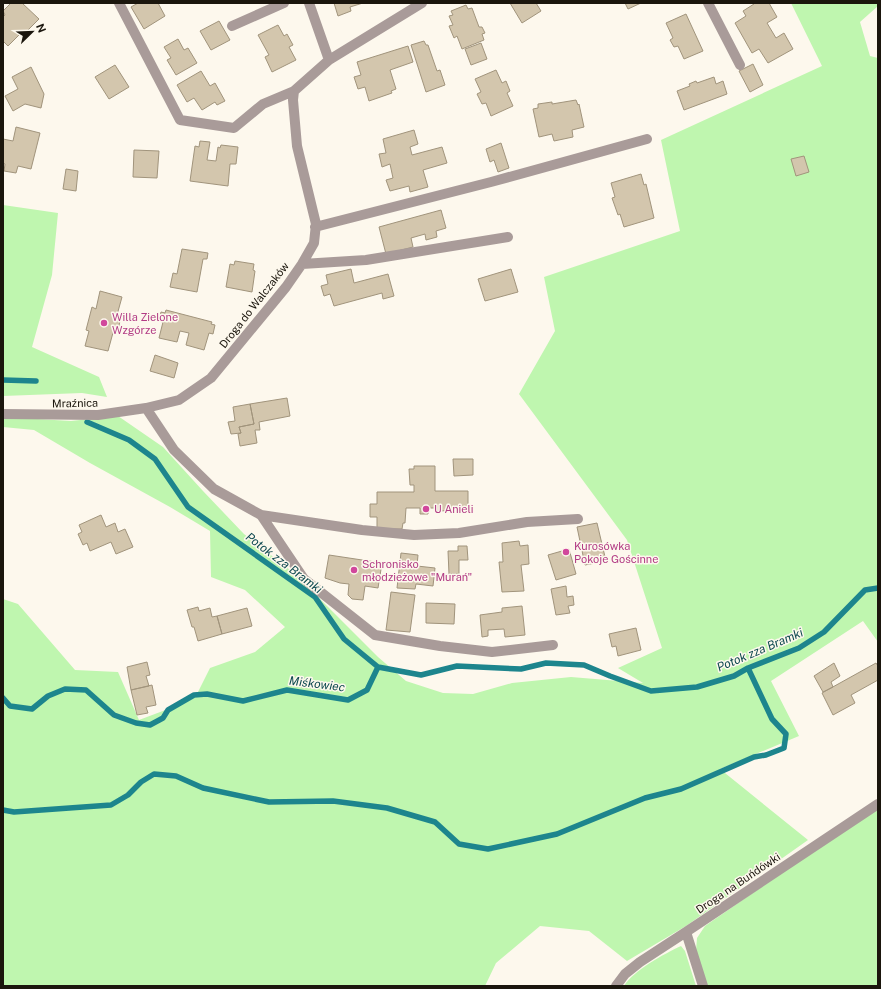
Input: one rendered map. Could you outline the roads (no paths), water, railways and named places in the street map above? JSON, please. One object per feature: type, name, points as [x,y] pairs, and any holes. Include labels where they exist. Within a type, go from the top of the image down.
[{"type":"street","points":[[119,3],[180,120],[234,128],[263,104],[294,91],[329,60],[422,3]]},
{"type":"street","points":[[232,26],[284,3]]},
{"type":"street","points":[[309,3],[329,60]]},
{"type":"street","points":[[708,3],[740,65]]},
{"type":"street","name":"Droga do Walczaków","points":[[146,408],[179,400],[211,378],[286,287],[314,243],[316,224],[297,146],[293,100],[294,91]]},
{"type":"street","points":[[315,227],[491,182],[647,138]]},
{"type":"street","points":[[302,264],[366,260],[508,237]]},
{"type":"street","points":[[146,408],[174,450],[214,489],[261,515],[362,530],[414,535],[458,533],[527,522],[578,519]]},
{"type":"street","name":"Mraźnica","points":[[3,414],[98,415],[146,408]]},
{"type":"street","points":[[261,515],[304,579],[375,635],[440,646],[492,652],[553,645]]},
{"type":"street","name":"Droga na Buńdówki","points":[[616,986],[625,974],[640,962],[878,804]]},
{"type":"street","points":[[686,932],[702,986]]},
{"type":"waterway","name":"Potok zza Bramki","points":[[3,380],[36,381]]},
{"type":"waterway","name":"Potok zza Bramki","points":[[87,422],[129,440],[155,459],[188,507],[315,597],[344,639],[378,667],[421,675],[457,666],[521,669],[546,663],[584,665],[651,691],[697,687],[734,676],[748,668],[799,648],[824,632],[865,590],[878,588]]},
{"type":"waterway","name":"Miśkowiec","points":[[3,698],[10,706],[32,709],[48,696],[65,689],[86,690],[114,715],[136,723],[150,725],[163,718],[168,710],[194,695],[207,694],[243,701],[287,690],[348,700],[367,690],[378,667]]},
{"type":"waterway","points":[[3,810],[14,812],[111,805],[128,795],[141,782],[154,774],[176,776],[203,788],[269,802],[333,801],[387,808],[435,822],[459,844],[488,849],[557,834],[645,798],[681,789],[754,757],[766,755],[784,748],[786,734],[772,719],[748,668]]},
{"type":"place","name":"Willa Zielone Wzgórze","points":[[104,323]]},
{"type":"place","name":"U Anieli","points":[[426,509]]},
{"type":"place","name":"Kurosówka Pokoje Gościnne","points":[[566,552]]},
{"type":"place","name":"Schronisko młodzieżowe \"Murań\"","points":[[354,570]]}]
